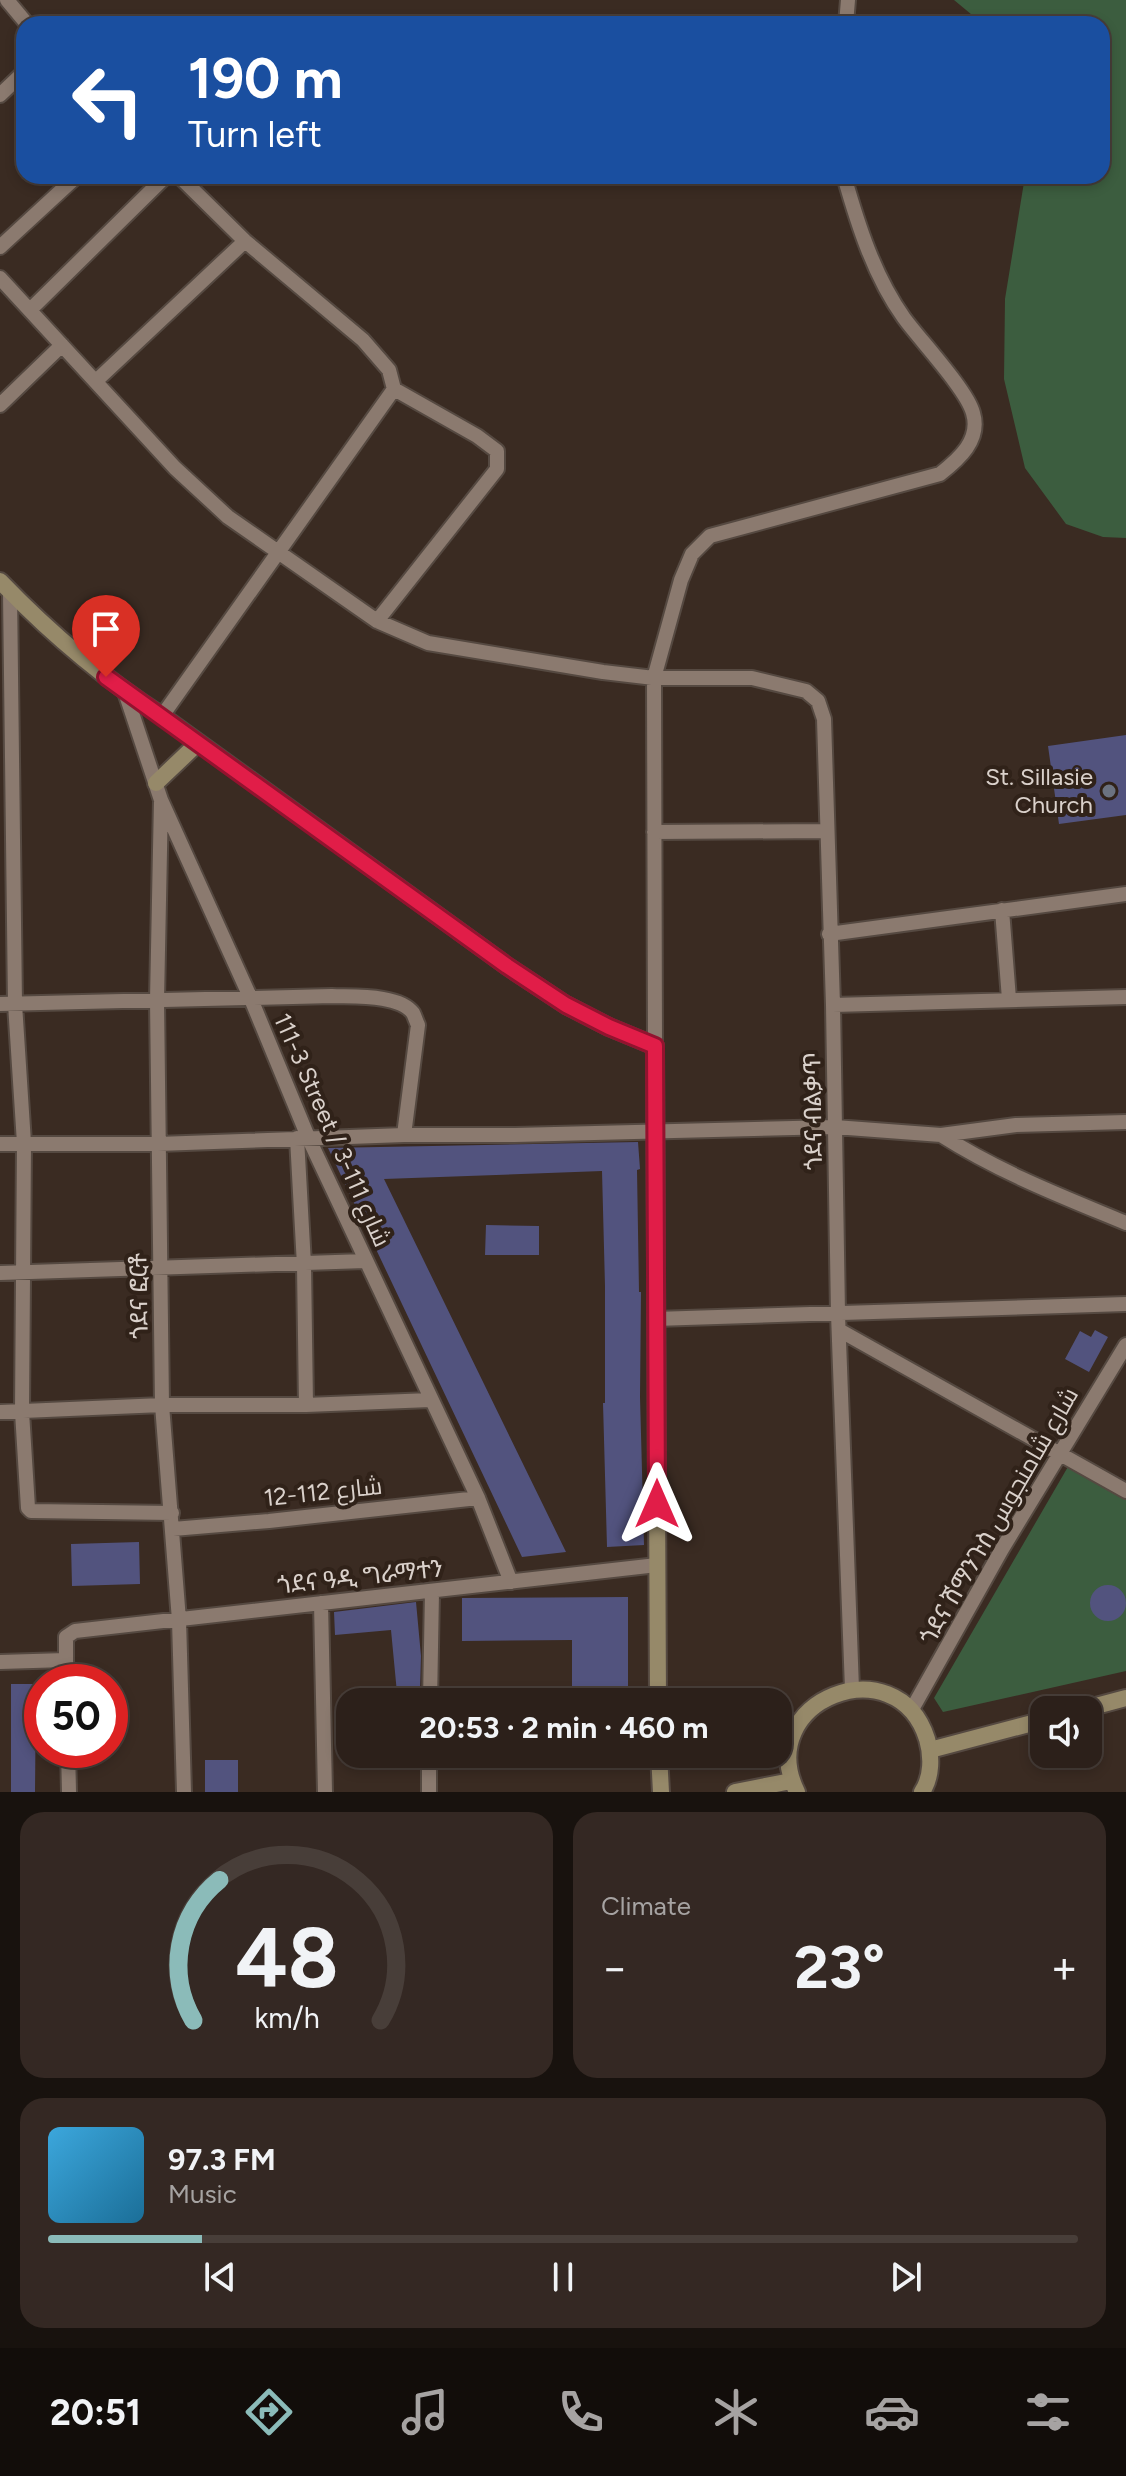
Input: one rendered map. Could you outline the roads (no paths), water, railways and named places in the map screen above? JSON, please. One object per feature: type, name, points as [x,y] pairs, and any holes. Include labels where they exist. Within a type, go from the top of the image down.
[{"type":"main road","points":[[5,587],[50,630],[125,692],[507,966],[554,997],[609,1027],[655,1046],[658,1688]]},
{"type":"main road","points":[[158,792],[198,743]]},
{"type":"main road","points":[[735,1792],[794,1786],[788,1760],[791,1739],[800,1720],[823,1699],[852,1689],[874,1690],[894,1698],[911,1711],[924,1731],[930,1750],[930,1765],[922,1792]]},
{"type":"main road","points":[[1102,1704],[1126,1698]]},
{"type":"main road","points":[[930,1750],[1030,1724]]},
{"type":"main road","points":[[660,1768],[661,1792]]},
{"type":"street","points":[[7,0],[20,16]]},
{"type":"street","points":[[0,95],[16,80]]},
{"type":"street","points":[[0,247],[68,184]]},
{"type":"street","points":[[30,310],[158,184]]},
{"type":"street","points":[[187,184],[245,241],[363,340],[389,370],[394,389],[477,436],[497,451],[497,469],[377,621]]},
{"type":"street","points":[[655,1046],[654,678],[681,580],[692,554],[710,536],[940,474],[961,457],[972,438],[974,414],[902,315],[869,255],[847,184]]},
{"type":"street","points":[[96,381],[245,241]]},
{"type":"street","points":[[0,278],[175,468],[228,517],[377,621],[428,643],[654,678]]},
{"type":"street","points":[[0,405],[62,345]]},
{"type":"street","points":[[162,716],[394,389]]},
{"type":"street","points":[[5,587],[8,1004],[24,1143],[22,1412]]},
{"type":"street","name":"ጎደና ብልቃጥ","points":[[654,678],[752,678],[806,691],[818,701],[824,719],[838,1314],[852,1689]]},
{"type":"street","name":"111-3 Street / شارع 111-3","points":[[125,692],[158,792],[251,999],[302,1137],[478,1498],[511,1582]]},
{"type":"street","name":"ጎደና ፎርቶ","points":[[158,792],[162,1405],[179,1620],[184,1792]]},
{"type":"street","points":[[654,832],[827,831]]},
{"type":"street","points":[[829,934],[1126,894]]},
{"type":"street","points":[[1002,910],[1009,999]]},
{"type":"street","points":[[8,1004],[332,996],[379,998],[400,1004],[412,1012],[418,1025],[404,1135]]},
{"type":"street","points":[[833,1005],[1126,997]]},
{"type":"street","points":[[0,1144],[158,1144],[302,1137],[835,1127],[941,1135],[1016,1125],[1126,1122]]},
{"type":"street","points":[[941,1135],[992,1165],[1126,1223]]},
{"type":"street","points":[[302,1137],[306,1405]]},
{"type":"street","points":[[0,1273],[365,1261]]},
{"type":"street","points":[[655,1319],[1126,1304]]},
{"type":"street","points":[[839,1330],[1126,1491]]},
{"type":"street","name":"ጎደና ሽማንጉስ شارع شامنجوس","points":[[911,1711],[1002,1549],[1126,1345]]},
{"type":"street","points":[[0,1412],[162,1405],[306,1405],[430,1400]]},
{"type":"street","name":"شارع 112-12","points":[[22,1412],[29,1510],[173,1521],[269,1521],[478,1498]]},
{"type":"street","name":"ጎደና ዓዲ ግራማተን","points":[[66,1660],[66,1637],[75,1631],[657,1565]]},
{"type":"street","points":[[430,1688],[432,1592]]},
{"type":"street","points":[[321,1603],[325,1792]]},
{"type":"street","points":[[0,1662],[66,1660],[66,1664]]},
{"type":"street","points":[[68,1768],[69,1792]]},
{"type":"street","points":[[429,1768],[429,1792]]},
{"type":"place","name":"St. Sillasie Church","points":[[1109,791]]}]
